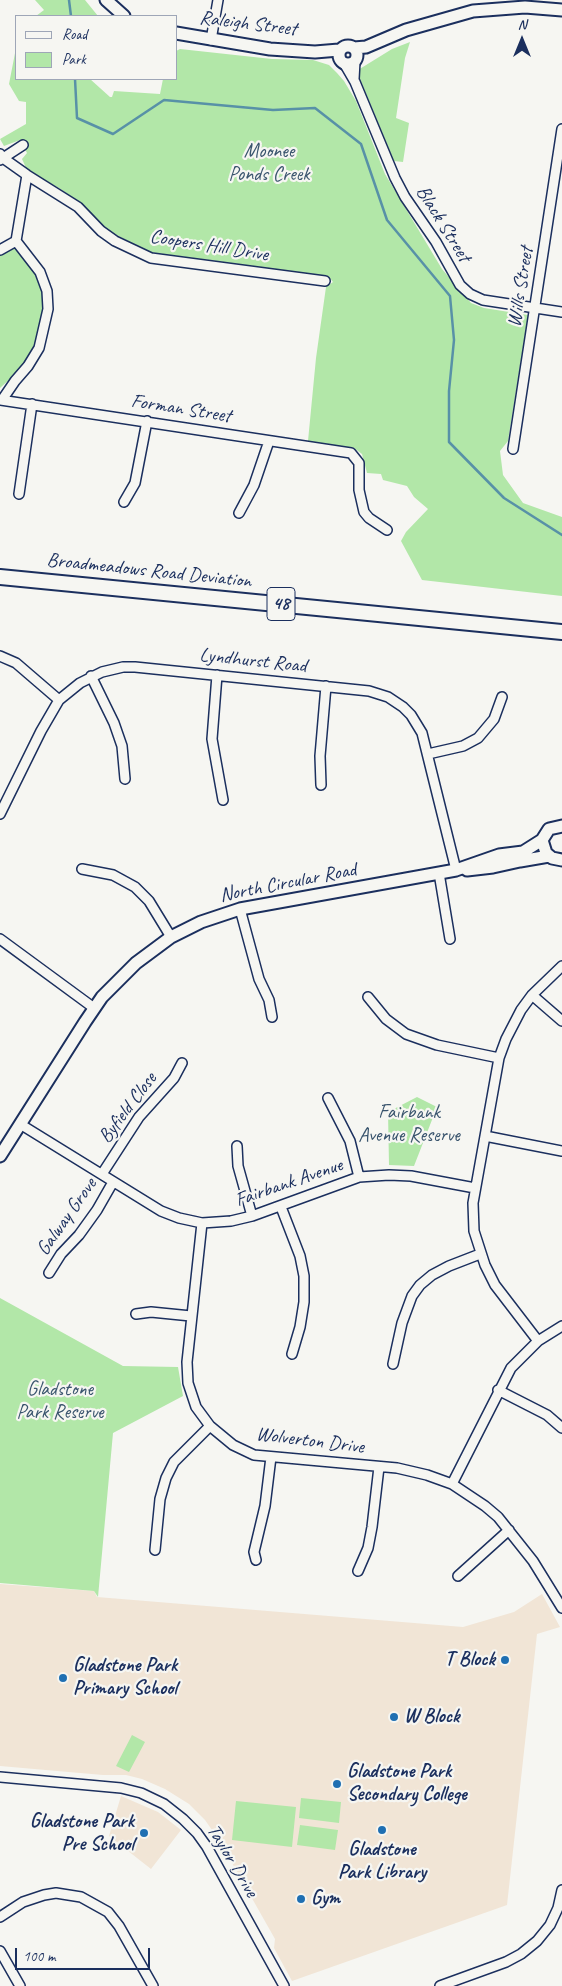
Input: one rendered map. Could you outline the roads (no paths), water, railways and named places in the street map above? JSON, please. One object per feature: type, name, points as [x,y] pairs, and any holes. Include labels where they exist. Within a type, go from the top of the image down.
[{"type":"main road","name":"Broadmeadows Road Deviation","points":[[0,577],[562,632]]},
{"type":"street","points":[[106,0],[123,15]]},
{"type":"street","points":[[211,40],[218,0]]},
{"type":"street","points":[[377,43],[361,58],[349,62],[338,56],[339,50],[346,45],[354,48],[366,47],[406,30],[473,11],[525,6],[562,10]]},
{"type":"street","name":"Raleigh Street","points":[[178,33],[260,48],[315,52],[339,50]]},
{"type":"street","points":[[349,62],[357,52],[354,48]]},
{"type":"street","name":"Raleigh Street","points":[[315,52],[349,62]]},
{"type":"street","name":"Black Street","points":[[349,62],[354,82],[395,178],[405,197],[436,242],[460,285],[470,294],[483,300],[562,312]]},
{"type":"street","name":"Wills Street","points":[[513,450],[562,129]]},
{"type":"street","points":[[1,157],[23,145]]},
{"type":"street","name":"Coopers Hill Drive","points":[[1,157],[78,207],[101,231],[115,241],[151,258],[325,282]]},
{"type":"street","points":[[1,400],[28,366],[39,348],[48,309],[47,291],[40,272],[16,241],[27,175]]},
{"type":"street","points":[[0,250],[16,241]]},
{"type":"street","name":"Forman Street","points":[[1,400],[346,452],[355,456],[360,466],[360,490],[364,512],[368,518],[387,530]]},
{"type":"street","points":[[19,494],[32,404]]},
{"type":"street","points":[[124,502],[135,483],[147,421]]},
{"type":"street","points":[[239,513],[254,485],[269,441]]},
{"type":"street","points":[[0,656],[16,663],[59,700]]},
{"type":"street","name":"Lyndhurst Road","points":[[0,814],[41,731],[59,700],[91,676],[102,672],[123,667],[369,691],[388,697],[411,715],[422,734],[456,870]]},
{"type":"street","points":[[217,675],[212,739],[223,800]]},
{"type":"street","points":[[91,676],[114,723],[122,746],[125,779]]},
{"type":"street","points":[[321,785],[320,756],[326,686]]},
{"type":"street","points":[[428,754],[462,746],[478,738],[494,719],[502,697]]},
{"type":"street","name":"North Circular Road","points":[[456,870],[499,855],[523,852],[542,840],[549,829],[561,824]]},
{"type":"street","points":[[542,840],[544,849],[557,860]]},
{"type":"street","name":"North Circular Road","points":[[0,1156],[94,1008],[111,987],[136,963],[171,937],[201,922],[240,909],[456,870],[493,867],[532,858],[557,860]]},
{"type":"street","points":[[82,870],[112,875],[135,887],[149,901],[171,937]]},
{"type":"street","points":[[439,873],[450,938]]},
{"type":"street","points":[[240,909],[259,979],[269,1000],[272,1016]]},
{"type":"street","points":[[2,944],[94,1008]]},
{"type":"street","points":[[538,1341],[495,1285],[480,1254],[473,1218],[475,1188],[499,1058],[512,1026],[532,995],[562,966]]},
{"type":"street","points":[[532,995],[562,1021]]},
{"type":"street","points":[[368,996],[386,1019],[406,1034],[420,1040],[499,1058]]},
{"type":"street","name":"Byfield Close","points":[[102,1174],[139,1117],[174,1078],[182,1063]]},
{"type":"street","points":[[328,1098],[350,1141],[359,1177]]},
{"type":"street","name":"Fairbank Avenue","points":[[20,1124],[161,1211],[179,1218],[202,1223],[231,1221],[252,1216],[359,1177],[411,1176],[475,1188]]},
{"type":"street","points":[[485,1136],[562,1152]]},
{"type":"street","points":[[237,1146],[238,1166],[252,1216]]},
{"type":"street","name":"Galway Grove","points":[[49,1273],[61,1254],[79,1235],[97,1210],[113,1182]]},
{"type":"street","points":[[281,1207],[300,1256],[304,1276],[304,1302],[300,1327],[292,1354]]},
{"type":"street","name":"Wolverton Drive","points":[[202,1223],[187,1362],[188,1383],[196,1407],[210,1426],[233,1445],[254,1454],[379,1466],[427,1475],[452,1484],[485,1506],[509,1530],[533,1561],[562,1608]]},
{"type":"street","points":[[393,1364],[402,1323],[412,1296],[420,1285],[432,1275],[480,1254]]},
{"type":"street","points":[[136,1314],[151,1312],[191,1316]]},
{"type":"street","points":[[452,1484],[498,1390],[511,1368],[538,1341],[562,1326]]},
{"type":"street","points":[[498,1390],[547,1415],[562,1428]]},
{"type":"street","points":[[155,1550],[160,1500],[166,1478],[174,1462],[210,1426]]},
{"type":"street","points":[[256,1560],[254,1552],[265,1506],[271,1457]]},
{"type":"street","points":[[358,1571],[368,1548],[379,1466]]},
{"type":"street","points":[[458,1576],[509,1530]]},
{"type":"street","name":"Taylor Drive","points":[[0,1776],[121,1788],[141,1793],[164,1804],[197,1833],[207,1848],[284,1986]]},
{"type":"street","points":[[440,1986],[506,1962],[521,1954],[537,1941],[550,1924],[560,1908],[562,1890]]},
{"type":"street","points":[[0,1917],[23,1902],[44,1895],[56,1893],[82,1897],[108,1912],[119,1926],[153,1986]]},
{"type":"street","points":[[0,1951],[20,1986]]},
{"type":"waterway","name":"Moonee Ponds Creek","points":[[69,0],[71,15]]},
{"type":"waterway","name":"Moonee Ponds Creek","points":[[75,80],[77,118],[113,134],[164,100],[273,110],[315,108],[361,144],[387,220],[450,296],[454,340],[449,391],[449,442],[504,498],[562,535]]},
{"type":"place","name":"T Block","points":[[505,1660]]},
{"type":"place","name":"Gladstone Park Primary School","points":[[63,1678]]},
{"type":"place","name":"W Block","points":[[394,1717]]},
{"type":"place","name":"Gladstone Park Secondary College","points":[[337,1784]]},
{"type":"place","name":"Gladstone Park Library","points":[[382,1830]]},
{"type":"place","name":"Gladstone Park Pre School","points":[[144,1833]]},
{"type":"place","name":"Gym","points":[[301,1899]]},
{"type":"park label","name":"Fairbank Avenue Reserve","points":[[409,1124]]},
{"type":"park label","name":"Gladstone Park Reserve","points":[[60,1402]]}]
